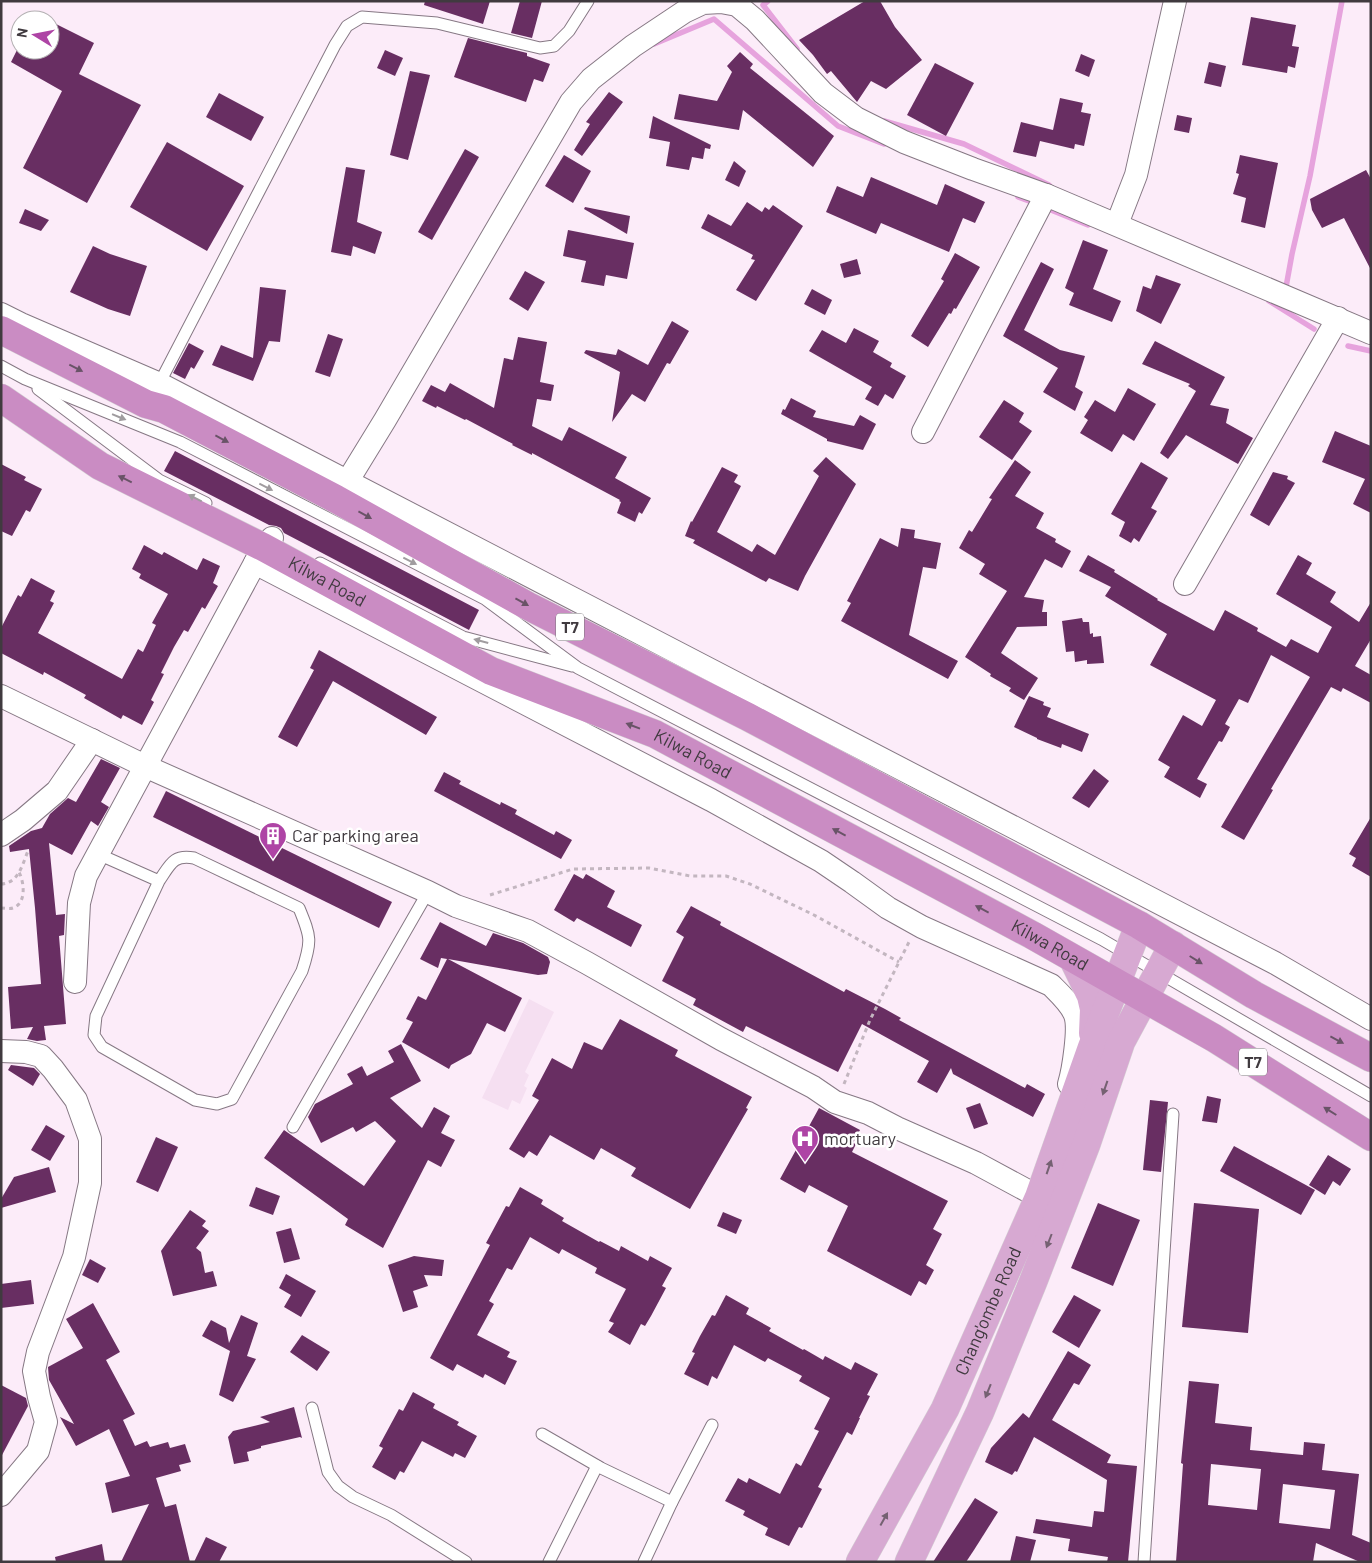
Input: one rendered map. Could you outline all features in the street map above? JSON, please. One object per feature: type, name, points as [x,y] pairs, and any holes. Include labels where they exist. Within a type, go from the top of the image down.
[{"type":"highway","name":"T7","points":[[1,330],[153,394],[164,408],[342,491],[528,606],[757,721],[1139,925],[1254,995],[1371,1058]]},
{"type":"highway","name":"Kilwa Road","points":[[1,398],[100,466],[267,545],[491,670],[655,734],[1032,935],[1182,1019],[1371,1137]]},
{"type":"main road","name":"Chang'ombe Road","points":[[860,1562],[945,1409],[1039,1196],[1068,1112],[1139,925]]},
{"type":"main road","name":"Chang'ombe Road","points":[[909,1562],[980,1412],[1030,1290],[1086,1145],[1121,1042],[1172,945]]},
{"type":"main road","name":"Chang'ombe Road","points":[[1073,959],[1091,996],[1094,1009],[1092,1047]]},
{"type":"main road","points":[[1121,1042],[1156,1021],[1182,1019]]},
{"type":"street","points":[[1117,224],[1136,175],[1175,1]]},
{"type":"street","points":[[1371,333],[1117,224],[1046,195],[904,142],[856,118],[823,93],[755,20],[737,5],[721,2],[703,3],[684,12],[633,46],[591,79],[571,102],[342,491],[1275,963],[1371,1019]]},
{"type":"street","points":[[923,432],[1046,195]]},
{"type":"street","points":[[1,314],[153,394]]},
{"type":"street","points":[[1185,584],[1338,318]]},
{"type":"street","points":[[75,982],[79,902],[86,876],[267,545],[710,800],[820,861],[888,908],[914,923],[1051,985],[1063,998],[1075,1016],[1075,1055],[1069,1084],[1068,1112]]},
{"type":"street","points":[[1,696],[146,767],[456,906],[528,931],[813,1088],[835,1102],[868,1113],[896,1128],[976,1163],[1039,1196]]},
{"type":"street","points":[[1,836],[35,811],[57,791],[92,740]]},
{"type":"street","points":[[1,1051],[41,1056],[53,1068],[76,1100],[90,1139],[90,1183],[74,1257],[38,1352],[34,1371],[38,1397],[46,1422],[38,1451],[1,1495]]},
{"type":"lane","points":[[153,394],[335,44],[347,26],[362,17],[437,23],[540,48],[554,46],[569,31],[588,1]]},
{"type":"lane","points":[[1,366],[25,379],[180,442],[485,599],[578,668],[1092,935],[1371,1096]]},
{"type":"lane","points":[[25,379],[160,480],[220,511]]},
{"type":"lane","points":[[313,559],[463,637],[578,668]]},
{"type":"lane","points":[[98,854],[159,880]]},
{"type":"lane","points":[[183,856],[194,858],[299,908],[308,929],[310,948],[302,971],[232,1099],[217,1104],[195,1100],[102,1047],[94,1035],[96,1016],[159,880],[174,859],[183,856]]},
{"type":"lane","points":[[293,1127],[428,892]]},
{"type":"lane","points":[[1144,1562],[1173,1114]]},
{"type":"lane","points":[[312,1408],[328,1472],[338,1486],[353,1497],[391,1515],[466,1562]]},
{"type":"lane","points":[[644,1562],[672,1502],[712,1425]]},
{"type":"lane","points":[[542,1434],[597,1466],[672,1502]]},
{"type":"lane","points":[[549,1562],[597,1466]]},
{"type":"path","points":[[1,884],[11,882],[16,878],[28,851]]},
{"type":"path","points":[[456,906],[573,869],[649,868],[690,876],[726,876],[750,884],[814,914],[899,962]]},
{"type":"path","points":[[1,908],[13,909],[18,905],[23,896],[23,880],[20,872]]},
{"type":"path","points":[[835,1102],[870,1020],[908,946],[914,923]]},
{"type":"shaded area","points":[[529,999],[554,1012],[525,1072],[529,1075],[524,1086],[527,1088],[520,1104],[512,1100],[508,1110],[482,1098]]},
{"type":"building","points":[[425,1],[490,1],[483,24],[424,5]]},
{"type":"building","points":[[520,1],[542,1],[532,38],[511,33]]},
{"type":"building","points":[[865,1],[880,1],[895,27],[922,60],[886,89],[871,81],[857,102],[831,71],[827,74],[799,40]]},
{"type":"building","points":[[1251,17],[1296,25],[1292,46],[1299,47],[1295,68],[1288,66],[1287,73],[1242,65]]},
{"type":"building","points":[[60,26],[94,43],[79,74],[141,105],[87,203],[23,168],[62,91],[11,62],[12,60],[60,60]]},
{"type":"building","points":[[468,38],[527,53],[527,56],[550,64],[543,82],[534,79],[526,102],[454,77]]},
{"type":"building","points":[[385,50],[403,58],[395,76],[377,68]]},
{"type":"building","points":[[740,52],[753,64],[750,68],[834,136],[813,167],[743,110],[739,130],[674,119],[679,94],[717,101],[732,72],[727,66]]},
{"type":"building","points":[[1081,54],[1095,60],[1089,77],[1075,71]]},
{"type":"building","points":[[1209,62],[1226,66],[1221,87],[1204,83]]},
{"type":"building","points":[[935,63],[974,83],[946,136],[907,115]]},
{"type":"building","points":[[410,71],[430,75],[408,160],[390,155]]},
{"type":"building","points":[[609,92],[623,102],[582,156],[574,150],[590,124],[586,122]]},
{"type":"building","points":[[219,93],[264,117],[251,141],[206,117]]},
{"type":"building","points":[[1060,98],[1083,103],[1081,112],[1091,114],[1084,146],[1075,144],[1074,149],[1040,141],[1036,157],[1013,152],[1021,122],[1053,130]]},
{"type":"building","points":[[1177,115],[1192,118],[1189,133],[1174,130]]},
{"type":"building","points":[[653,116],[711,145],[710,149],[705,148],[703,159],[692,157],[689,170],[666,166],[670,142],[649,138]]},
{"type":"building","points":[[167,142],[244,186],[207,251],[130,207]]},
{"type":"building","points":[[465,149],[479,157],[432,240],[418,232]]},
{"type":"building","points":[[564,155],[591,171],[573,203],[545,186]]},
{"type":"building","points":[[1240,155],[1278,163],[1265,228],[1241,222],[1246,198],[1233,194],[1239,174],[1236,173]]},
{"type":"building","points":[[734,161],[746,171],[739,187],[725,180]]},
{"type":"building","points":[[346,167],[365,170],[357,222],[382,232],[375,254],[353,246],[351,256],[331,252]]},
{"type":"building","points":[[1366,170],[1371,179],[1371,270],[1344,218],[1322,228],[1312,210],[1310,199]]},
{"type":"building","points":[[871,177],[937,205],[945,184],[985,202],[975,223],[963,218],[949,252],[881,223],[876,234],[826,212],[837,186],[863,197]]},
{"type":"building","points":[[747,202],[762,212],[765,207],[769,210],[773,205],[803,226],[756,301],[736,290],[755,260],[751,259],[753,255],[701,228],[708,214],[731,226]]},
{"type":"building","points":[[585,207],[630,216],[627,234],[584,209]]},
{"type":"building","points":[[25,209],[49,220],[41,231],[19,223]]},
{"type":"building","points":[[568,230],[634,243],[627,279],[606,275],[604,286],[581,282],[586,261],[563,256]]},
{"type":"building","points":[[1083,240],[1108,250],[1093,289],[1121,301],[1112,322],[1069,305],[1074,293],[1065,288]]},
{"type":"building","points":[[93,246],[110,254],[147,266],[130,316],[108,309],[70,292]]},
{"type":"building","points":[[955,253],[980,267],[956,309],[954,308],[951,314],[949,313],[928,347],[911,336],[944,281],[941,279]]},
{"type":"building","points":[[857,259],[861,274],[844,278],[840,264]]},
{"type":"building","points":[[1041,262],[1054,269],[1024,330],[1060,350],[1085,356],[1075,387],[1083,392],[1075,411],[1043,392],[1058,368],[1003,336]]},
{"type":"building","points":[[525,271],[545,282],[528,311],[509,299]]},
{"type":"building","points":[[1156,275],[1181,284],[1161,324],[1136,311],[1143,286],[1151,289]]},
{"type":"building","points":[[260,287],[286,290],[280,342],[269,341],[253,381],[212,365],[221,345],[253,358]]},
{"type":"building","points":[[812,289],[832,300],[825,315],[804,304]]},
{"type":"building","points":[[672,321],[689,331],[670,364],[667,363],[645,402],[632,394],[612,422],[620,372],[584,353],[586,350],[616,355],[618,349],[648,365]]},
{"type":"building","points":[[854,328],[879,341],[873,352],[892,363],[890,367],[906,376],[893,399],[885,394],[878,406],[865,399],[872,387],[809,351],[822,330],[846,343]]},
{"type":"building","points":[[328,334],[343,339],[330,377],[315,372]]},
{"type":"building","points":[[518,337],[547,342],[540,382],[554,385],[551,401],[537,399],[532,426],[562,441],[569,427],[627,457],[615,478],[651,498],[642,514],[639,512],[635,522],[617,513],[620,500],[532,453],[532,455],[512,445],[466,419],[422,401],[431,385],[445,392],[450,383],[494,408],[504,358],[513,360]]},
{"type":"building","points":[[1155,341],[1225,377],[1210,405],[1229,409],[1226,423],[1253,438],[1238,464],[1186,435],[1168,459],[1160,453],[1196,391],[1188,386],[1190,384],[1142,364]]},
{"type":"building","points":[[189,343],[204,351],[194,369],[191,367],[185,379],[173,373]]},
{"type":"building","points":[[1128,388],[1156,404],[1134,441],[1123,434],[1112,452],[1080,433],[1088,420],[1084,417],[1095,400],[1115,412]]},
{"type":"building","points":[[791,398],[816,411],[813,417],[854,426],[860,415],[876,424],[863,450],[827,441],[827,439],[781,414]]},
{"type":"building","points":[[1004,400],[1024,413],[1019,422],[1032,431],[1012,460],[979,437]]},
{"type":"building","points":[[1335,431],[1371,446],[1371,513],[1353,504],[1365,479],[1322,462]]},
{"type":"building","points":[[175,451],[479,610],[469,630],[284,533],[281,528],[269,525],[164,471]]},
{"type":"building","points":[[826,457],[856,484],[798,591],[769,578],[766,582],[693,543],[695,540],[685,536],[691,521],[722,467],[738,475],[734,482],[741,486],[717,532],[752,552],[757,544],[775,555],[819,476],[813,471]]},
{"type":"building","points":[[1015,460],[1031,472],[1015,496],[1044,513],[1036,528],[1056,539],[1055,542],[1071,551],[1062,568],[1045,559],[1024,597],[1044,600],[1042,612],[1047,612],[1047,626],[1017,627],[1001,653],[1038,678],[1024,700],[1009,691],[1011,688],[990,676],[991,674],[965,657],[1007,591],[979,574],[985,564],[959,548],[969,530],[972,532],[992,499],[989,498]]},
{"type":"building","points":[[1141,462],[1168,478],[1151,508],[1157,511],[1139,542],[1134,538],[1131,543],[1119,536],[1125,522],[1111,514]]},
{"type":"building","points":[[1,464],[26,477],[24,480],[42,489],[30,512],[26,510],[12,536],[1,531]]},
{"type":"building","points":[[1273,472],[1288,476],[1287,479],[1295,483],[1269,526],[1250,515]]},
{"type":"building","points":[[901,528],[915,530],[914,538],[941,543],[936,569],[923,567],[909,635],[958,661],[948,679],[841,621],[851,603],[847,601],[880,538],[898,547]]},
{"type":"building","points":[[144,545],[162,555],[164,552],[197,570],[203,558],[220,566],[213,583],[218,586],[205,609],[202,607],[188,632],[184,630],[174,647],[161,673],[164,674],[151,700],[154,702],[142,725],[123,715],[121,719],[84,698],[86,695],[44,672],[43,675],[1,653],[1,628],[18,595],[21,597],[31,578],[55,591],[50,601],[54,603],[38,633],[122,679],[138,649],[143,652],[156,625],[152,623],[168,594],[139,578],[141,574],[132,569]]},
{"type":"building","points":[[1088,555],[1115,570],[1114,572],[1157,600],[1214,631],[1225,610],[1258,628],[1257,631],[1286,647],[1291,639],[1318,653],[1332,627],[1276,594],[1298,555],[1312,563],[1306,574],[1336,592],[1330,602],[1359,622],[1371,602],[1371,639],[1355,666],[1371,675],[1371,703],[1343,688],[1341,692],[1331,687],[1271,789],[1273,790],[1244,840],[1221,827],[1310,677],[1271,655],[1248,703],[1239,699],[1225,724],[1230,727],[1222,742],[1219,741],[1197,779],[1207,784],[1200,798],[1164,777],[1170,767],[1158,760],[1183,715],[1202,726],[1216,700],[1150,665],[1167,634],[1105,596],[1111,587],[1079,571]]},
{"type":"building","points":[[1082,618],[1083,622],[1089,622],[1090,634],[1093,633],[1093,637],[1101,636],[1104,663],[1087,664],[1087,660],[1075,662],[1074,651],[1066,652],[1062,621]]},
{"type":"building","points":[[319,650],[437,717],[426,735],[333,681],[297,747],[278,737],[314,670],[310,668]]},
{"type":"building","points":[[1029,696],[1044,702],[1043,705],[1051,708],[1047,717],[1089,734],[1082,752],[1062,744],[1061,748],[1037,739],[1014,727]]},
{"type":"building","points":[[101,759],[120,768],[101,802],[109,807],[98,826],[91,821],[72,855],[49,843],[56,915],[65,914],[64,935],[59,936],[66,1024],[44,1026],[46,1040],[27,1039],[33,1027],[11,1029],[8,987],[41,984],[35,908],[29,849],[10,852],[9,846],[31,831],[42,828],[50,814],[68,798],[76,802]]},
{"type":"building","points":[[1094,769],[1109,781],[1089,808],[1072,798]]},
{"type":"building","points":[[444,772],[461,781],[459,784],[500,805],[501,802],[517,810],[515,814],[554,835],[556,831],[572,840],[561,859],[434,791]]},
{"type":"building","name":"Car parking area","points":[[166,791],[392,902],[379,928],[153,817]]},
{"type":"building","points":[[1371,817],[1371,877],[1352,866],[1356,858],[1349,854]]},
{"type":"building","points":[[574,874],[583,879],[586,874],[615,891],[607,907],[642,925],[631,947],[577,918],[574,922],[554,910]]},
{"type":"building","points":[[691,906],[721,922],[720,925],[844,992],[846,989],[885,1009],[901,1018],[899,1020],[1025,1088],[1027,1084],[1045,1094],[1033,1117],[953,1074],[951,1068],[937,1093],[917,1082],[929,1061],[862,1024],[838,1072],[746,1026],[743,1032],[693,1005],[696,999],[662,981],[684,937],[676,932]]},
{"type":"building","points":[[440,922],[486,946],[493,933],[523,943],[548,957],[550,962],[547,974],[538,975],[448,959],[522,998],[505,1032],[487,1023],[471,1054],[451,1065],[449,1069],[402,1042],[413,1022],[406,1019],[418,996],[426,1000],[447,959],[441,958],[438,968],[420,959]]},
{"type":"building","points":[[620,1019],[678,1050],[675,1056],[752,1097],[746,1108],[748,1109],[690,1209],[631,1176],[636,1168],[601,1148],[594,1160],[550,1135],[537,1156],[529,1151],[524,1158],[509,1149],[539,1100],[532,1096],[552,1058],[572,1069],[584,1042],[602,1050]]},
{"type":"building","points":[[401,1044],[421,1081],[390,1098],[422,1128],[434,1107],[450,1116],[441,1133],[455,1140],[441,1167],[428,1160],[383,1248],[345,1225],[348,1219],[264,1158],[284,1130],[364,1186],[396,1141],[375,1121],[356,1132],[353,1127],[321,1143],[308,1117],[315,1104],[353,1084],[347,1074],[362,1066],[367,1076],[394,1062],[388,1051]]},
{"type":"building","points":[[11,1065],[34,1068],[40,1074],[33,1086],[8,1070]]},
{"type":"building","points":[[1207,1096],[1221,1099],[1217,1123],[1202,1121]]},
{"type":"building","points":[[1150,1100],[1168,1102],[1161,1172],[1143,1170]]},
{"type":"building","points":[[980,1103],[988,1124],[974,1129],[966,1108]]},
{"type":"building","points":[[819,1108],[860,1130],[853,1143],[856,1144],[852,1152],[948,1201],[933,1229],[942,1234],[926,1265],[934,1270],[926,1285],[919,1281],[911,1296],[827,1251],[848,1206],[809,1185],[805,1193],[780,1179]]},
{"type":"building","points":[[46,1125],[65,1136],[50,1161],[31,1150]]},
{"type":"building","points":[[156,1137],[178,1147],[158,1192],[136,1182]]},
{"type":"building","points":[[1234,1146],[1315,1190],[1301,1215],[1220,1171]]},
{"type":"building","points":[[1328,1155],[1351,1169],[1340,1186],[1333,1181],[1325,1195],[1309,1185]]},
{"type":"building","points":[[49,1167],[56,1192],[1,1208],[1,1199],[14,1177]]},
{"type":"building","points":[[256,1187],[280,1196],[273,1215],[249,1206]]},
{"type":"building","points":[[520,1187],[543,1200],[541,1204],[564,1218],[562,1221],[599,1242],[619,1251],[621,1246],[648,1261],[650,1256],[672,1268],[662,1286],[666,1288],[651,1316],[645,1326],[641,1324],[630,1345],[608,1332],[614,1323],[609,1321],[626,1289],[595,1273],[597,1268],[562,1249],[559,1254],[530,1237],[512,1270],[507,1268],[489,1301],[494,1304],[477,1335],[510,1352],[507,1357],[517,1361],[505,1385],[485,1374],[483,1378],[457,1364],[453,1371],[430,1358],[490,1245],[486,1243],[506,1206],[509,1207]]},
{"type":"building","points":[[1098,1203],[1140,1220],[1113,1286],[1071,1268]]},
{"type":"building","points":[[1194,1203],[1259,1209],[1248,1333],[1182,1327]]},
{"type":"building","points":[[190,1210],[206,1221],[202,1226],[209,1231],[196,1248],[201,1252],[205,1273],[213,1271],[217,1286],[173,1296],[161,1251]]},
{"type":"building","points":[[723,1212],[742,1220],[736,1234],[717,1226]]},
{"type":"building","points":[[291,1228],[300,1259],[284,1263],[276,1232]]},
{"type":"building","points":[[414,1256],[444,1260],[442,1276],[424,1275],[428,1286],[413,1291],[418,1307],[403,1312],[388,1265]]},
{"type":"building","points":[[90,1259],[106,1268],[98,1283],[82,1275]]},
{"type":"building","points":[[286,1274],[316,1291],[301,1317],[284,1307],[291,1295],[279,1288]]},
{"type":"building","points":[[31,1280],[34,1304],[1,1308],[1,1284]]},
{"type":"building","points":[[726,1295],[749,1308],[746,1314],[771,1328],[769,1331],[803,1350],[823,1360],[825,1356],[851,1370],[855,1362],[878,1374],[867,1395],[870,1396],[852,1435],[847,1432],[818,1487],[822,1489],[802,1528],[799,1527],[789,1546],[765,1535],[768,1528],[743,1515],[745,1511],[725,1501],[738,1478],[747,1483],[749,1478],[780,1494],[796,1463],[801,1466],[819,1431],[814,1429],[830,1398],[799,1381],[802,1376],[768,1358],[765,1362],[734,1345],[717,1379],[712,1376],[708,1386],[684,1374],[695,1353],[692,1352],[700,1336],[712,1315],[715,1316]]},
{"type":"building","points":[[1074,1295],[1101,1310],[1079,1348],[1052,1332]]},
{"type":"building","points":[[93,1303],[120,1352],[106,1360],[135,1414],[123,1420],[135,1446],[147,1441],[150,1447],[168,1442],[170,1448],[185,1444],[191,1462],[179,1465],[181,1471],[156,1478],[165,1507],[176,1504],[190,1562],[121,1562],[149,1504],[112,1513],[105,1483],[130,1476],[109,1429],[76,1446],[60,1417],[74,1424],[49,1380],[48,1367],[83,1348],[66,1319]]},
{"type":"building","points":[[241,1315],[258,1323],[247,1356],[256,1359],[233,1402],[219,1395],[230,1351],[202,1336],[211,1320],[226,1328],[229,1343]]},
{"type":"building","points":[[302,1335],[330,1352],[317,1371],[290,1352]]},
{"type":"building","points":[[1068,1351],[1091,1365],[1079,1385],[1074,1383],[1052,1420],[1111,1455],[1107,1463],[1137,1466],[1128,1562],[1107,1562],[1108,1557],[1068,1551],[1070,1539],[1033,1533],[1036,1519],[1092,1527],[1094,1511],[1104,1512],[1107,1480],[1034,1437],[1017,1472],[1015,1471],[1012,1475],[985,1462],[991,1448],[1023,1413],[1029,1418]]},
{"type":"building","points":[[1189,1381],[1219,1384],[1215,1423],[1252,1427],[1250,1450],[1303,1455],[1304,1442],[1325,1444],[1322,1470],[1359,1474],[1352,1535],[1371,1543],[1371,1562],[1360,1562],[1316,1543],[1313,1562],[1176,1562],[1183,1464],[1181,1463]],"holes":[[[1211,1464],[1261,1469],[1257,1510],[1208,1505]],[[1283,1484],[1335,1490],[1330,1529],[1279,1523]]]},
{"type":"building","points":[[1,1385],[26,1398],[28,1406],[1,1457]]},
{"type":"building","points":[[413,1392],[435,1404],[433,1408],[459,1422],[457,1425],[477,1436],[465,1458],[455,1453],[453,1457],[422,1441],[404,1473],[400,1471],[395,1480],[372,1467],[383,1448],[379,1446],[399,1409],[403,1411]]},
{"type":"building","points":[[294,1407],[302,1438],[261,1446],[261,1448],[247,1452],[249,1461],[234,1464],[228,1437],[233,1431],[270,1422],[260,1417]]},
{"type":"building","points":[[975,1498],[998,1512],[974,1550],[966,1562],[933,1562]]},
{"type":"building","points":[[1016,1536],[1036,1540],[1030,1562],[1010,1562]]},
{"type":"building","points":[[206,1537],[227,1547],[219,1562],[194,1562]]},
{"type":"building","points":[[102,1544],[105,1562],[56,1562],[55,1557]]},
{"type":"waterway","points":[[768,1],[763,5],[797,49]]},
{"type":"waterway","points":[[1286,287],[1310,176],[1342,1]]},
{"type":"waterway","points":[[654,44],[714,19],[838,126],[884,144]]},
{"type":"waterway","points":[[884,121],[964,144],[1049,185]]},
{"type":"waterway","points":[[1018,197],[1037,204]]},
{"type":"waterway","points":[[1046,208],[1088,225]]},
{"type":"waterway","points":[[1269,301],[1314,329]]},
{"type":"waterway","points":[[1348,346],[1371,351]]},
{"type":"place","name":"Car parking area","points":[[273,860]]},
{"type":"place","name":"mortuary","points":[[805,1163]]}]
